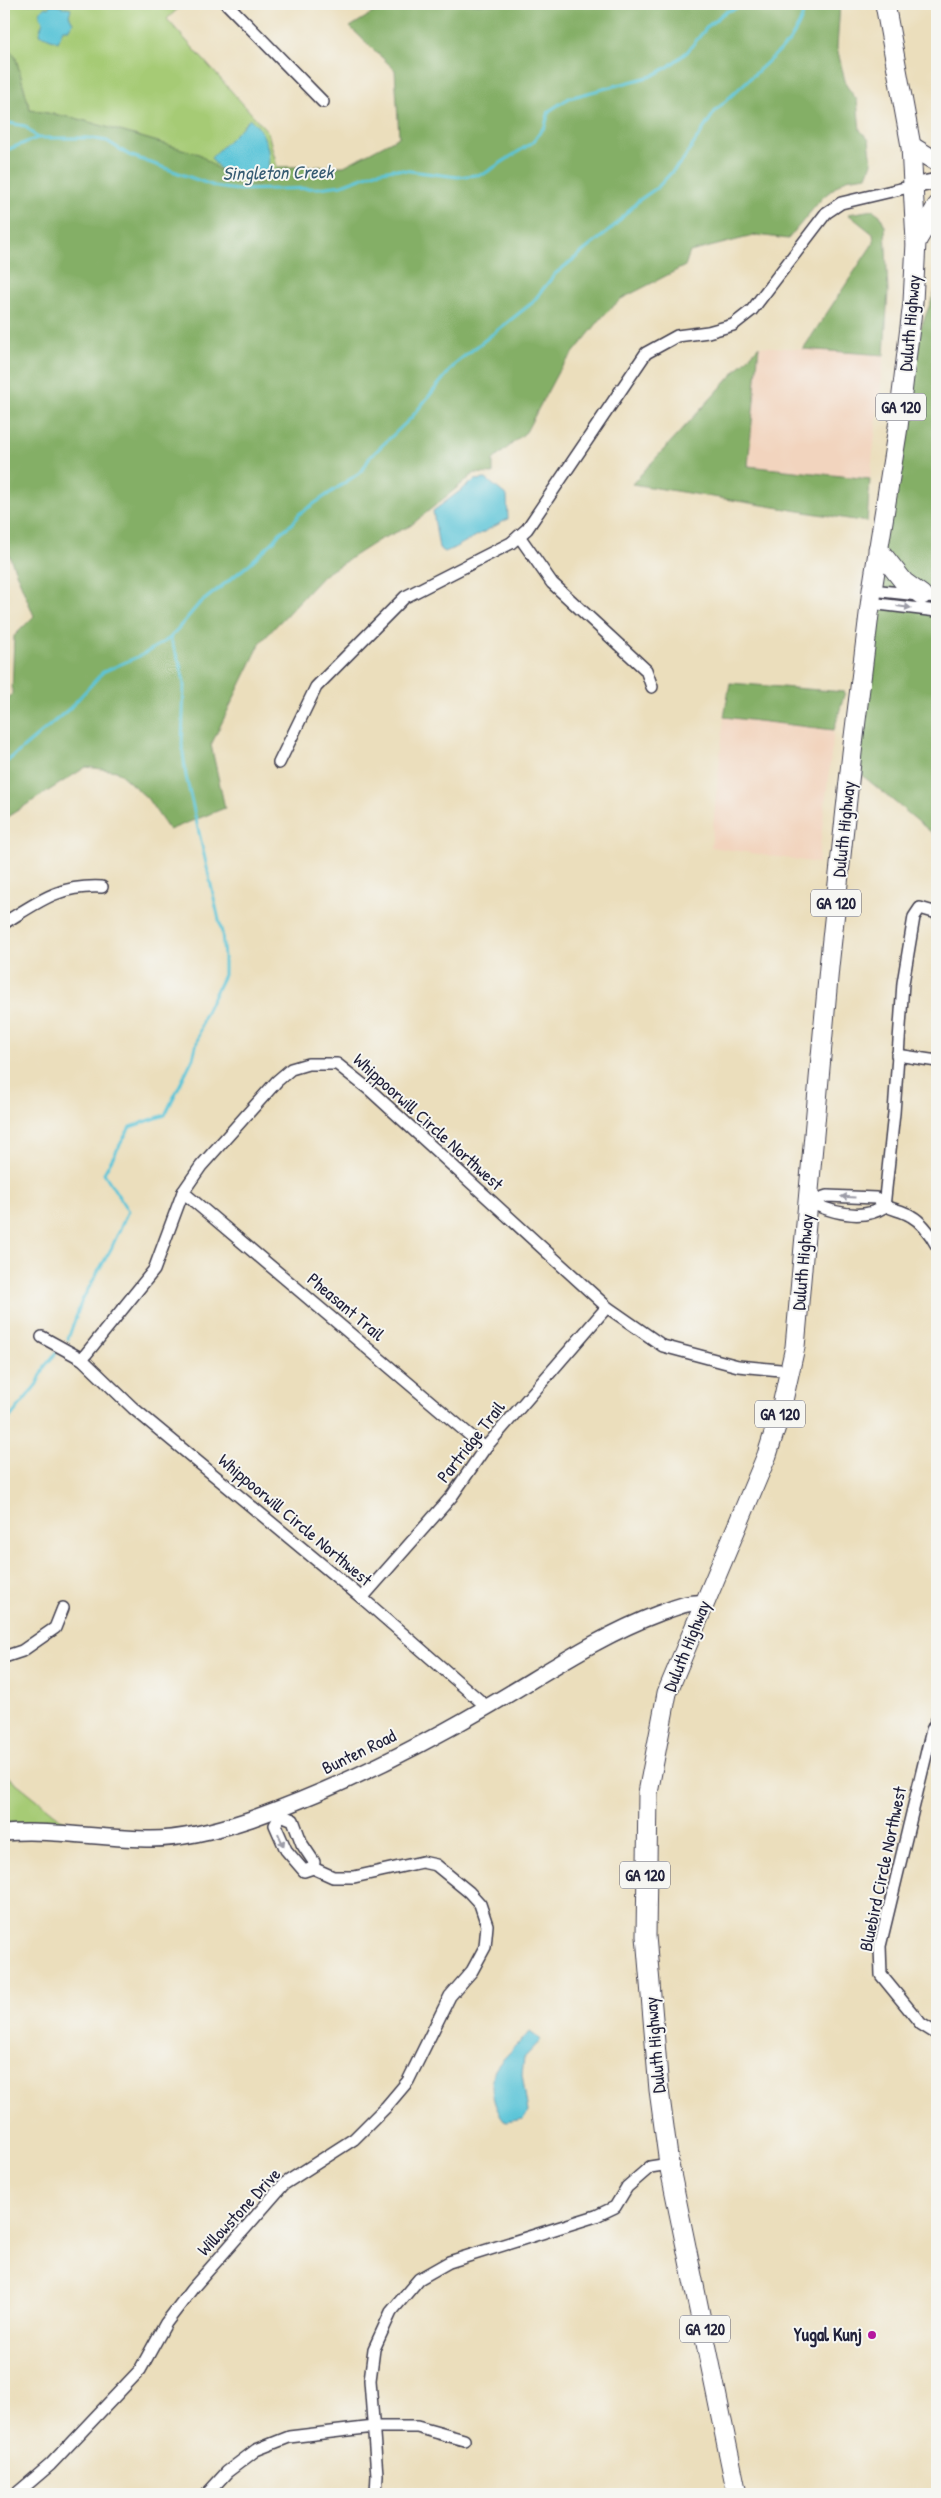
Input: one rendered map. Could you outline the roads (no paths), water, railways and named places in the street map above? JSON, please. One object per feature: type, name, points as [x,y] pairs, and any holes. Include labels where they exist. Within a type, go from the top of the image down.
[{"type":"main road","name":"Duluth Highway","points":[[738,2494],[669,2164],[658,2090],[648,1972],[645,1881],[648,1793],[667,1693],[764,1464],[791,1371],[809,1202],[829,966],[852,753],[871,596],[905,377],[913,302],[916,242],[911,146],[885,4]]},
{"type":"main road","points":[[911,146],[937,162]]},
{"type":"main road","points":[[916,242],[937,206]]},
{"type":"main road","points":[[878,549],[904,582],[930,596]]},
{"type":"street","points":[[227,4],[323,102]]},
{"type":"street","points":[[279,763],[316,687],[406,597],[511,543],[527,530],[646,353],[676,336],[708,332],[733,325],[752,310],[826,213],[841,203],[937,182]]},
{"type":"street","points":[[519,536],[552,583],[646,670],[652,687]]},
{"type":"street","points":[[871,596],[930,596]]},
{"type":"street","points":[[871,596],[937,611]]},
{"type":"street","points":[[4,923],[49,895],[62,890],[102,886]]},
{"type":"street","points":[[884,1207],[894,1113],[903,983],[914,917],[920,908],[937,914]]},
{"type":"street","points":[[897,1055],[937,1061]]},
{"type":"street","name":"Whippoorwill Circle Northwest","points":[[82,1359],[154,1270],[183,1192],[218,1144],[277,1081],[291,1069],[308,1064],[337,1064],[371,1091],[606,1306],[663,1346],[738,1366],[791,1371]]},
{"type":"street","name":"Pheasant Trail","points":[[183,1192],[485,1448]]},
{"type":"street","points":[[809,1202],[828,1196],[876,1198],[884,1207],[911,1216],[931,1235],[937,1246]]},
{"type":"street","points":[[809,1202],[828,1211],[872,1214],[884,1207]]},
{"type":"street","name":"Partridge Trail","points":[[362,1598],[452,1496],[485,1448],[606,1306]]},
{"type":"street","name":"Whippoorwill Circle Northwest","points":[[42,1337],[82,1359],[133,1408],[362,1598],[487,1707]]},
{"type":"street","name":"Bunten Road","points":[[4,1833],[33,1831],[153,1840],[199,1833],[280,1812],[356,1777],[487,1707],[568,1657],[633,1623],[691,1602],[704,1603]]},
{"type":"street","points":[[4,1657],[22,1651],[55,1628],[63,1608]]},
{"type":"street","name":"Bluebird Circle Northwest","points":[[937,1720],[932,1730],[880,1946],[881,1975],[921,2024],[937,2034]]},
{"type":"street","points":[[280,1812],[293,1820],[304,1848],[314,1862],[313,1868]]},
{"type":"street","name":"Willowstone Drive","points":[[16,2494],[50,2465],[140,2370],[166,2324],[192,2289],[284,2184],[354,2139],[386,2107],[408,2081],[450,1996],[472,1972],[486,1947],[487,1924],[480,1904],[469,1892],[436,1865],[422,1862],[354,1877],[333,1878],[313,1868],[304,1871],[286,1850],[274,1825],[280,1812]]},
{"type":"street","points":[[292,1857],[304,1848]]},
{"type":"street","points":[[376,2494],[374,2427],[370,2380],[374,2349],[391,2312],[419,2279],[449,2262],[596,2216],[615,2207],[627,2187],[650,2167],[669,2164]]},
{"type":"street","points":[[207,2494],[226,2472],[256,2450],[290,2436],[374,2427],[417,2427],[464,2440]]},
{"type":"water","points":[[50,4],[71,9],[69,15],[73,23],[69,29],[63,29],[58,42],[39,34],[43,21],[40,12],[45,7],[49,8]]},
{"type":"water","points":[[250,119],[256,124],[264,137],[269,159],[267,174],[236,177],[223,171],[211,158]]},
{"type":"water","points":[[486,479],[507,496],[508,519],[445,552],[439,548],[433,511],[475,480]]},
{"type":"water","points":[[530,2032],[541,2040],[524,2058],[522,2074],[528,2112],[523,2119],[506,2122],[495,2105],[492,2091],[493,2077],[495,2070],[502,2061]]},
{"type":"waterway","name":"Singleton Creek","points":[[4,151],[37,138],[89,138],[107,141],[129,155],[217,187],[237,190],[319,188],[342,185],[376,172],[394,169],[458,177],[484,174],[533,142],[545,126],[549,111],[569,98],[652,76],[668,67],[687,52],[708,26],[725,12],[743,6],[771,4]]},
{"type":"waterway","points":[[4,764],[69,709],[103,672],[144,654],[170,638],[198,605],[247,566],[280,533],[293,523],[299,514],[362,471],[370,457],[411,418],[457,362],[532,303],[555,274],[610,230],[638,201],[658,187],[683,160],[716,110],[789,42],[803,14],[803,4]]},
{"type":"waterway","points":[[4,122],[25,126],[37,138]]},
{"type":"waterway","points":[[68,1339],[82,1300],[111,1249],[128,1211],[104,1173],[130,1127],[165,1115],[193,1058],[203,1018],[224,975],[222,933],[186,776],[182,745],[184,682],[180,664],[170,638]]},
{"type":"waterway","points":[[4,1425],[37,1384],[45,1366],[56,1353]]},
{"type":"place","name":"Yugal Kunj","points":[[872,2335]]}]
